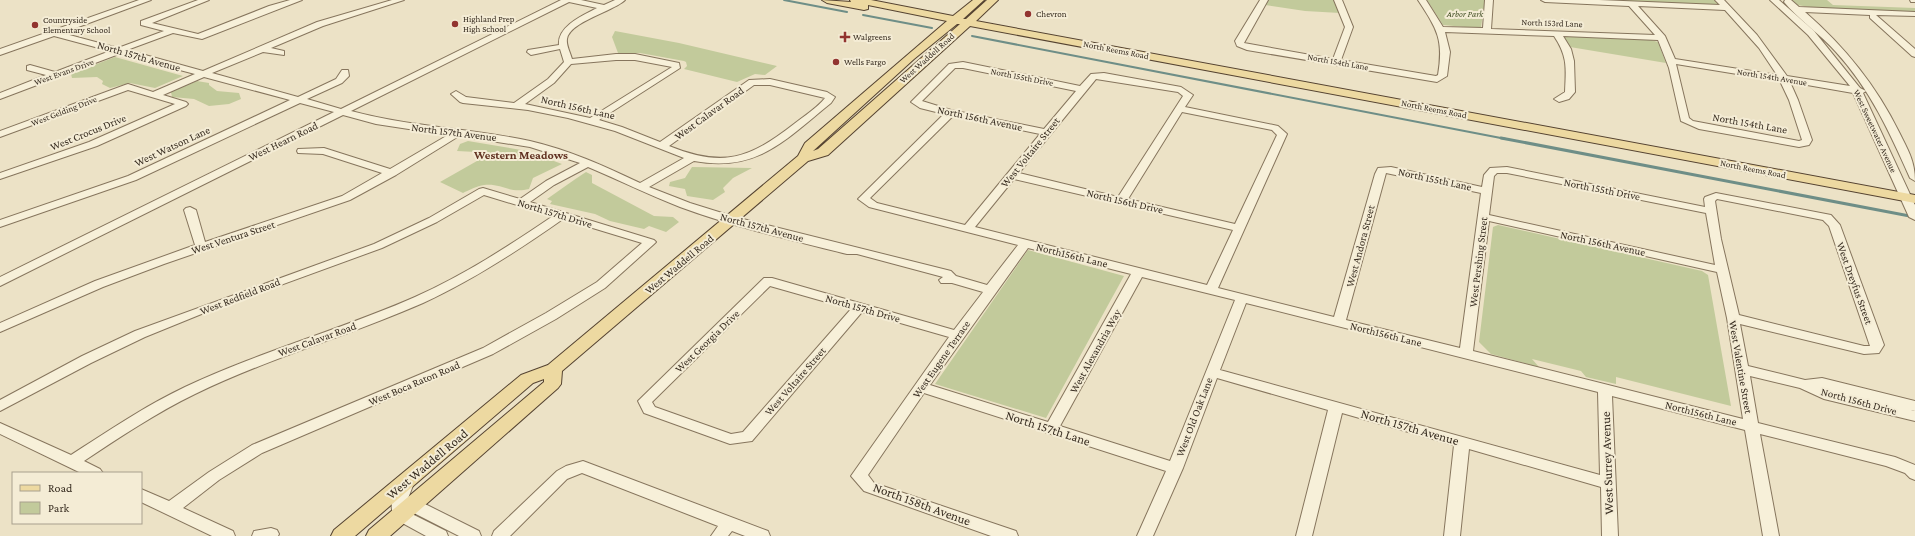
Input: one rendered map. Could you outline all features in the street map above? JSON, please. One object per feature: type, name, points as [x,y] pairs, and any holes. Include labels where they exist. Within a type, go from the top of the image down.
[{"type":"main road","name":"North Reems Road","points":[[827,0],[942,21],[954,20]]},
{"type":"main road","name":"North Reems Road","points":[[855,0],[946,17],[954,20],[1911,198]]},
{"type":"main road","name":"West Waddell Road","points":[[341,536],[527,380],[554,369],[803,158],[809,146],[883,80],[979,0]]},
{"type":"main road","name":"West Waddell Road","points":[[803,158],[823,152],[993,0]]},
{"type":"main road","points":[[874,106],[870,101],[889,84],[883,80]]},
{"type":"main road","name":"West Waddell Road","points":[[376,536],[552,384],[554,369]]},
{"type":"street","points":[[0,52],[147,0]]},
{"type":"street","points":[[206,0],[144,23],[199,37],[258,13],[298,0]]},
{"type":"street","points":[[154,95],[320,24],[358,16],[400,0]]},
{"type":"street","name":"West Hearn Road","points":[[0,282],[567,0]]},
{"type":"street","points":[[570,0],[606,8]]},
{"type":"street","points":[[568,62],[563,41],[565,33],[582,21],[621,0]]},
{"type":"street","name":"North 154th Lane","points":[[1264,0],[1239,41],[1240,44],[1247,47],[1437,79],[1442,76],[1446,57],[1445,42],[1441,29]]},
{"type":"street","points":[[1336,62],[1349,27],[1338,0]]},
{"type":"street","points":[[1422,0],[1441,29]]},
{"type":"street","points":[[1487,31],[1490,0]]},
{"type":"street","points":[[1545,0],[1727,8]]},
{"type":"street","points":[[1719,0],[1761,44],[1784,79]]},
{"type":"street","name":"West Sweetwater Avenue","points":[[1774,0],[1791,8],[1839,49],[1858,71],[1888,120],[1915,178]]},
{"type":"street","points":[[1631,4],[1650,22],[1662,38],[1672,61]]},
{"type":"street","points":[[1791,8],[1915,14]]},
{"type":"street","points":[[1791,8],[1873,16],[1915,17]]},
{"type":"street","name":"West Sweetwater Avenue","points":[[1791,8],[1832,57],[1857,90],[1911,198],[1915,216]]},
{"type":"street","points":[[1873,16],[1915,54]]},
{"type":"street","name":"North 153rd Lane","points":[[1441,29],[1662,38]]},
{"type":"street","name":"West Evans Drive","points":[[0,96],[173,30]]},
{"type":"street","name":"North 157th Avenue","points":[[54,33],[341,112],[395,124],[534,144],[588,163],[685,205],[847,250],[852,255],[941,280],[952,279],[990,290]]},
{"type":"street","points":[[1557,34],[1567,49],[1570,61],[1570,92],[1566,97],[1559,99]]},
{"type":"street","points":[[530,52],[565,46]]},
{"type":"street","points":[[262,49],[281,53]]},
{"type":"street","points":[[516,106],[553,80],[568,62],[616,57],[635,57],[676,65],[676,68],[591,121]]},
{"type":"street","name":"North 154th Lane","points":[[1672,61],[1684,119],[1690,123],[1799,144],[1805,143],[1807,140],[1784,79]]},
{"type":"street","name":"North 154th Avenue","points":[[1672,61],[1872,93]]},
{"type":"street","name":"North 155th Drive","points":[[916,102],[952,66],[963,65],[1082,89]]},
{"type":"street","points":[[30,68],[55,75]]},
{"type":"street","name":"West Watson Lane","points":[[0,224],[132,178],[339,81],[344,76],[345,72]]},
{"type":"street","name":"West Voltaire Street","points":[[968,229],[1046,132],[1094,76],[1104,76],[1182,90],[1188,95],[1180,109]]},
{"type":"street","name":"West Calavar Road","points":[[662,146],[752,82],[757,80],[824,94],[830,97],[828,101],[766,150],[749,157],[727,161],[708,162],[692,158]]},
{"type":"street","name":"West Gelding Drive","points":[[0,134],[128,88],[154,95]]},
{"type":"street","name":"North 156th Lane","points":[[456,94],[463,100],[550,111],[591,121],[623,130],[692,158]]},
{"type":"street","name":"West Crocus Drive","points":[[0,176],[95,144],[183,104],[154,95]]},
{"type":"street","name":"North 156th Avenue","points":[[916,102],[923,106],[1046,132]]},
{"type":"street","points":[[1121,201],[1180,109],[1275,128],[1282,134],[1211,290]]},
{"type":"street","name":"North156th Lane","points":[[951,112],[863,199],[873,204],[968,229],[1890,461],[1913,471]]},
{"type":"street","name":"West Ventura Street","points":[[0,328],[99,284],[201,247],[324,207],[346,198],[443,143],[458,132]]},
{"type":"street","points":[[302,151],[324,151],[392,173]]},
{"type":"street","points":[[641,187],[692,158]]},
{"type":"street","points":[[521,203],[550,183],[588,163]]},
{"type":"street","name":"North 155th Lane","points":[[1382,170],[1391,170],[1487,190]]},
{"type":"street","name":"West Andora Street","points":[[1338,322],[1382,170]]},
{"type":"street","name":"North 155th Drive","points":[[1494,170],[1507,170],[1710,205],[1716,196],[1727,197],[1827,217]]},
{"type":"street","name":"West Pershing Street","points":[[1466,355],[1489,175],[1494,170]]},
{"type":"street","name":"North 156th Drive","points":[[1012,175],[1238,228]]},
{"type":"street","name":"North 157th Drive","points":[[483,191],[650,242]]},
{"type":"street","name":"West Redfield Road","points":[[0,406],[74,366],[140,334],[264,286],[354,256],[442,215],[473,195],[483,191]]},
{"type":"street","name":"West Valentine Street","points":[[1710,205],[1722,270],[1733,318],[1771,536]]},
{"type":"street","points":[[190,210],[201,247]]},
{"type":"street","name":"West Calavar Road","points":[[71,462],[126,426],[189,391],[247,365],[384,314],[451,284],[509,252],[562,216]]},
{"type":"street","name":"North 156th Avenue","points":[[1484,217],[1722,270]]},
{"type":"street","name":"West Dreyfus Street","points":[[1733,318],[1864,350],[1874,350],[1877,345],[1834,225],[1827,217]]},
{"type":"street","name":"West Boca Raton Road","points":[[170,509],[214,476],[256,449],[488,351],[551,316],[601,285],[650,242]]},
{"type":"street","name":"West Eugene Terrace","points":[[859,476],[957,335],[1025,243]]},
{"type":"street","name":"West Alexandria Way","points":[[1051,429],[1138,272]]},
{"type":"street","name":"North 157th Drive","points":[[768,281],[957,335]]},
{"type":"street","name":"West Georgia Drive","points":[[747,437],[730,439],[649,410],[645,401],[768,281]]},
{"type":"street","name":"West Old Oak Lane","points":[[1145,536],[1175,468],[1242,298]]},
{"type":"street","name":"West Voltaire Street","points":[[747,437],[859,307]]},
{"type":"street","name":"North 156th Drive","points":[[1741,369],[1804,384],[1824,394],[1915,416]]},
{"type":"street","name":"North 157th Avenue","points":[[1212,372],[1608,483]]},
{"type":"street","name":"North 156th Drive","points":[[1804,384],[1822,384],[1915,406]]},
{"type":"street","name":"North 157th Lane","points":[[921,387],[1175,468]]},
{"type":"street","name":"West Surrey Avenue","points":[[1605,389],[1610,536]]},
{"type":"street","points":[[1304,536],[1336,407]]},
{"type":"street","points":[[0,428],[93,472]]},
{"type":"street","points":[[1452,536],[1462,442]]},
{"type":"street","points":[[500,536],[562,475],[571,470],[583,467],[762,536]]},
{"type":"street","name":"North 158th Avenue","points":[[859,476],[869,487],[1010,536]]},
{"type":"street","points":[[408,480],[399,499],[407,510],[440,536]]},
{"type":"street","points":[[142,495],[227,536]]},
{"type":"street","points":[[407,510],[473,536]]},
{"type":"street","points":[[719,536],[729,523]]},
{"type":"green space","points":[[1267,0],[1334,0],[1340,13],[1305,11],[1265,5]]},
{"type":"green space","name":"Arbor Park","points":[[1427,0],[1485,0],[1481,27],[1476,28],[1443,25]]},
{"type":"green space","points":[[1594,0],[1714,0],[1719,4],[1715,5]]},
{"type":"green space","points":[[1791,0],[1827,0],[1833,5],[1915,8],[1915,12],[1815,8],[1797,5]]},
{"type":"green space","points":[[615,31],[679,43],[777,66],[765,75],[755,74],[737,82],[684,69],[687,66],[686,62],[684,61],[640,53],[618,53],[612,37]]},
{"type":"green space","points":[[1563,37],[1651,40],[1658,42],[1666,63],[1570,47]]},
{"type":"green space","points":[[115,57],[183,76],[155,88],[130,83],[110,88],[102,84],[103,81],[97,77],[72,78],[71,74]]},
{"type":"green space","points":[[197,81],[209,83],[209,85],[217,91],[239,93],[241,99],[229,104],[209,106],[194,99],[172,97],[171,92]]},
{"type":"green space","points":[[468,141],[527,151],[562,164],[533,178],[529,189],[516,190],[496,185],[484,185],[463,193],[440,182],[484,157],[476,152],[457,151],[460,144]]},
{"type":"green space","points":[[692,167],[752,168],[733,178],[723,188],[725,192],[713,200],[687,196],[685,189],[669,186],[670,182],[685,178]]},
{"type":"green space","points":[[586,172],[592,175],[592,183],[654,216],[673,217],[679,222],[666,232],[649,226],[644,229],[610,221],[595,214],[550,204],[552,201],[547,199]]},
{"type":"green space","points":[[1498,225],[1702,271],[1708,275],[1731,406],[1616,377],[1616,384],[1586,377],[1581,371],[1532,359],[1539,367],[1491,354],[1479,342],[1493,227]]},
{"type":"green space","points":[[1028,250],[1124,276],[1046,418],[935,384]]},
{"type":"waterway","points":[[784,0],[847,12]]},
{"type":"waterway","points":[[863,15],[932,28]]},
{"type":"waterway","points":[[972,36],[1506,139]]},
{"type":"waterway","points":[[1501,138],[1915,217]]},
{"type":"place","name":"Chevron","points":[[1028,14]]},
{"type":"place","name":"Highland Prep High School","points":[[455,24]]},
{"type":"place","name":"Countryside Elementary School","points":[[35,25]]},
{"type":"place","name":"Walgreens","points":[[845,37]]},
{"type":"place","name":"Wells Fargo","points":[[836,62]]},
{"type":"district","name":"Western Meadows","points":[[521,155]]}]
